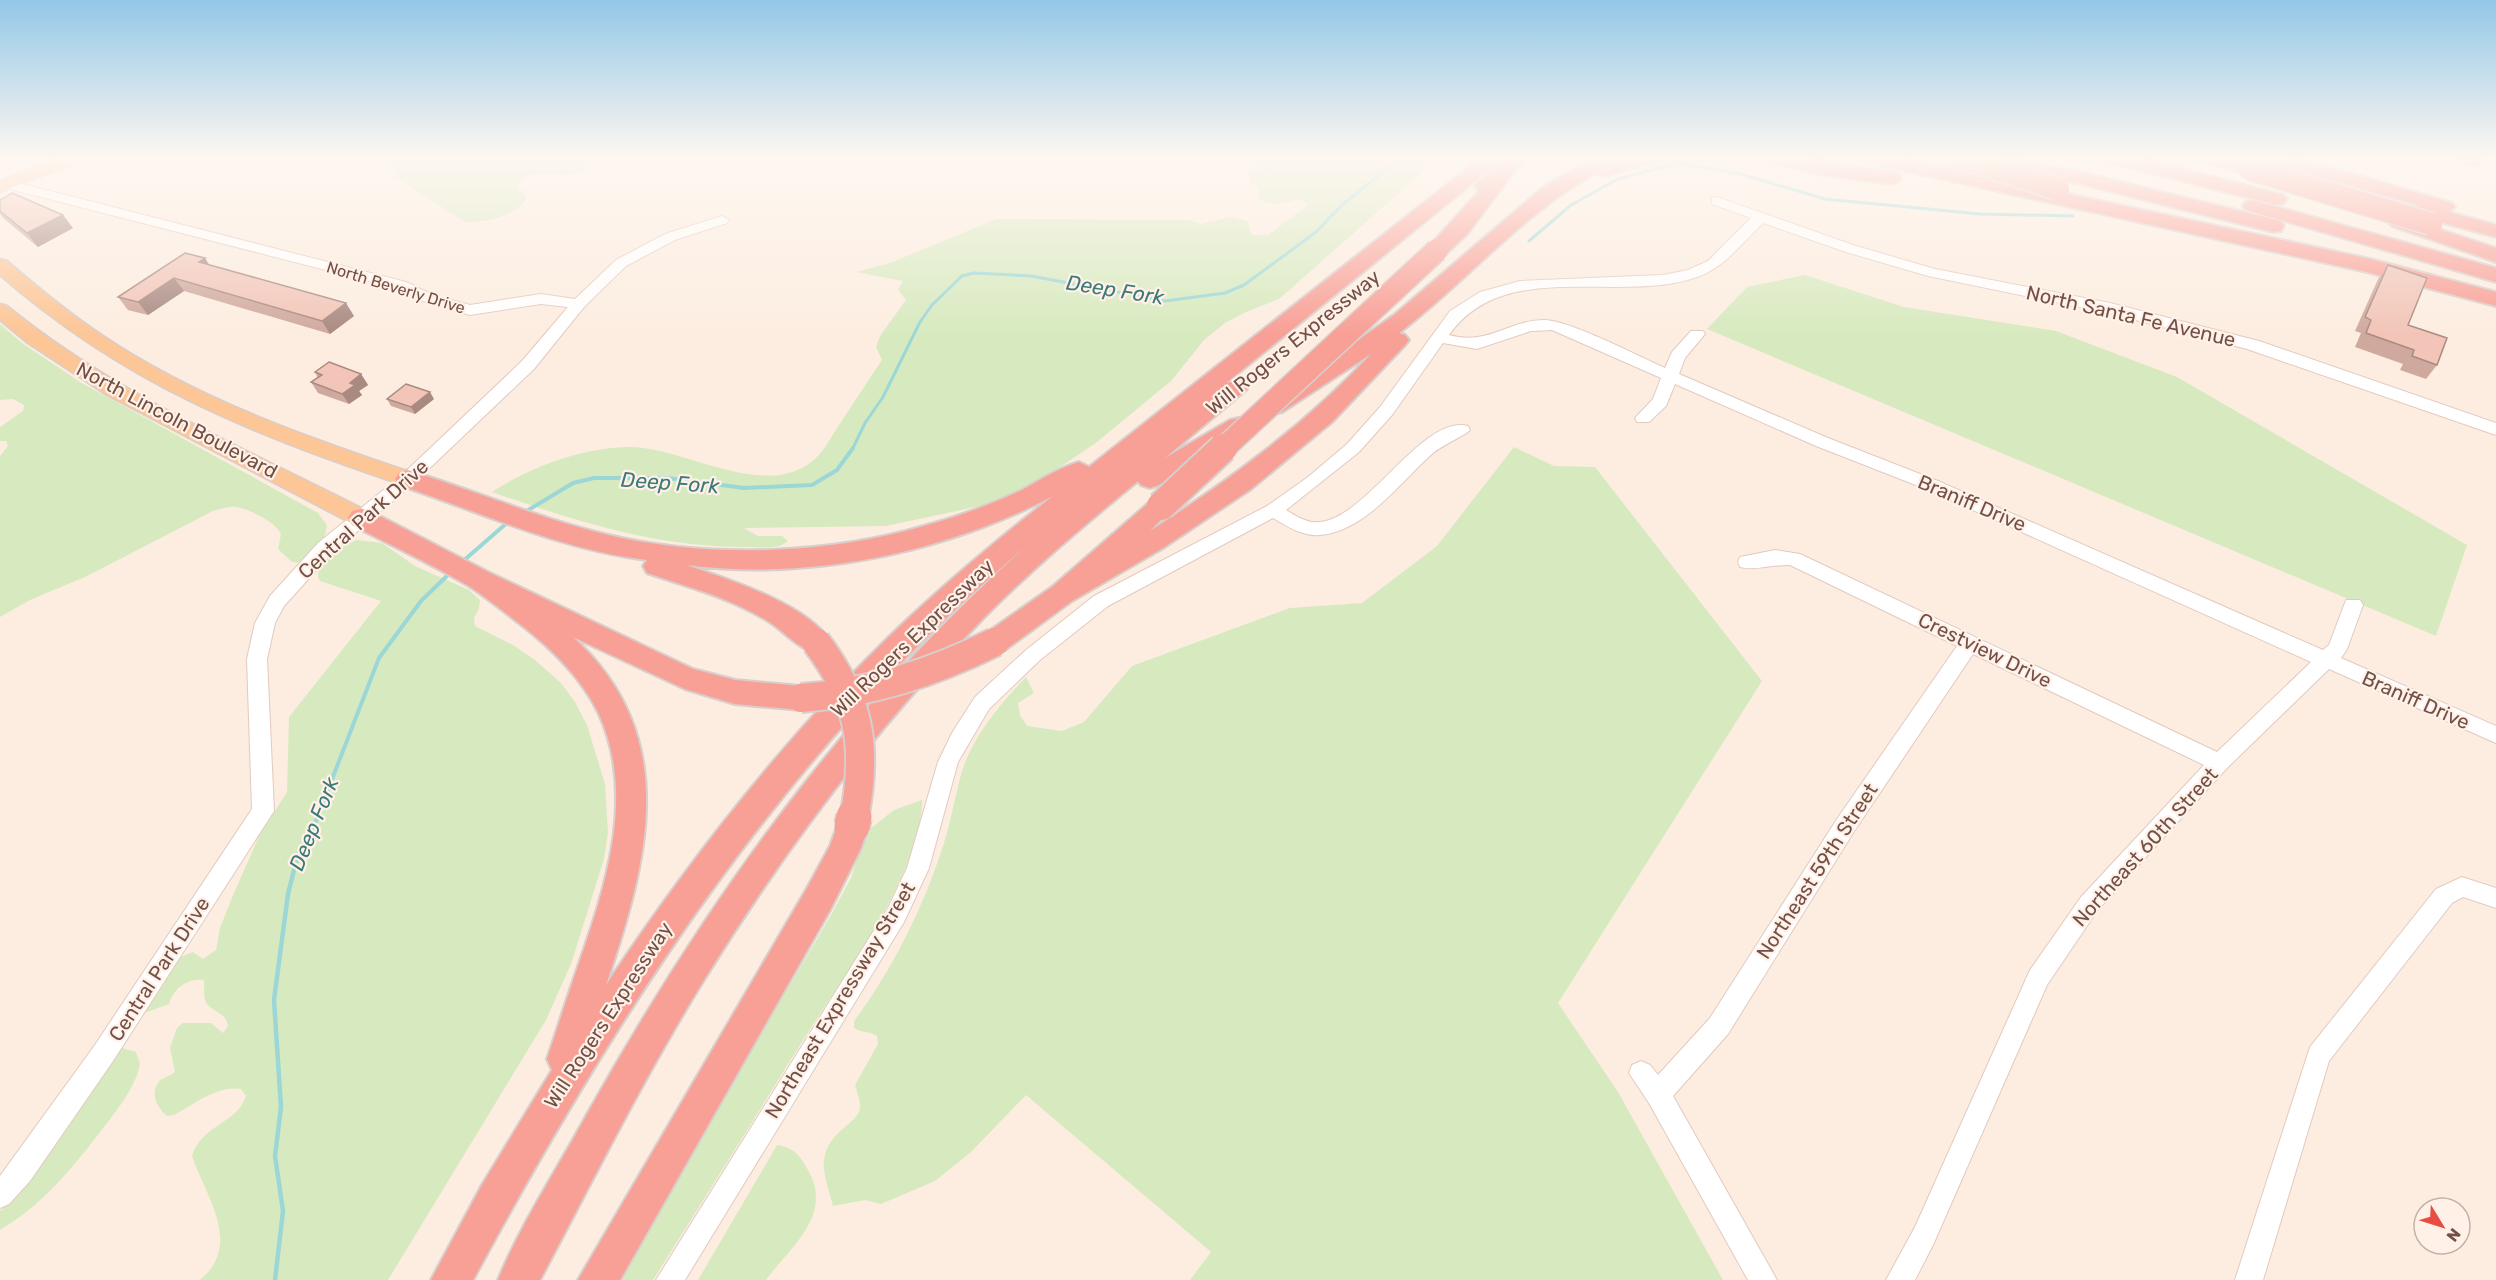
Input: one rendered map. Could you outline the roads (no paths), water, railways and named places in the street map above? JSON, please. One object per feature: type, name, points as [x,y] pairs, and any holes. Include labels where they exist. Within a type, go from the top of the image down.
[{"type":"highway","name":"Will Rogers Expressway","points":[[451,1280],[554,1096],[633,974],[704,873],[832,715],[874,670],[972,577],[1156,427],[1429,216]]},
{"type":"highway","name":"Will Rogers Expressway","points":[[518,1280],[669,1008],[715,933],[763,864],[881,711],[934,651],[1026,561],[1435,216]]},
{"type":"highway","points":[[361,518],[480,580],[685,678],[735,692],[801,698],[862,692],[911,680],[937,671],[995,642],[1062,594],[1161,506],[1437,250],[1460,228],[1468,216]]},
{"type":"highway","points":[[1026,561],[1181,459],[1329,372],[1441,288],[1524,216]]},
{"type":"highway","points":[[2153,216],[2421,278],[2496,299]]},
{"type":"highway","points":[[2230,216],[2496,283]]},
{"type":"highway","points":[[2286,216],[2496,275]]},
{"type":"highway","points":[[2340,216],[2496,260]]},
{"type":"highway","points":[[2378,216],[2496,255]]},
{"type":"highway","points":[[2407,216],[2496,244]]},
{"type":"highway","points":[[2437,216],[2496,231]]},
{"type":"highway","points":[[2470,216],[2496,224]]},
{"type":"highway","points":[[1062,594],[1136,554],[1275,458],[1341,400],[1441,288]]},
{"type":"highway","points":[[408,478],[616,546],[693,558],[757,561],[810,559],[890,546],[946,531],[1017,503],[1156,427]]},
{"type":"highway","points":[[598,1280],[818,900],[845,848],[860,792],[862,765],[858,721],[852,700],[842,678],[816,642],[801,628],[768,606],[727,589],[644,562],[616,546]]},
{"type":"highway","points":[[480,580],[544,628],[589,673],[615,713],[630,766],[633,812],[620,895],[554,1096]]},
{"type":"main road","name":"North Lincoln Boulevard","points":[[0,265],[38,299],[84,334],[180,390],[281,436],[408,478]]},
{"type":"main road","name":"North Lincoln Boulevard","points":[[0,310],[53,351],[114,390],[361,518]]},
{"type":"street","name":"North Beverly Drive","points":[[125,216],[401,285],[450,306],[470,310],[541,299],[579,304]]},
{"type":"street","name":"Northeast Expressway Street","points":[[670,1280],[896,915],[918,868],[948,762],[969,720],[982,703],[1033,655],[1101,601],[1172,561],[1273,510],[1353,448],[1386,411],[1456,314],[1485,295],[1520,286],[1663,280],[1692,274],[1713,264],[1761,217]]},
{"type":"street","name":"North Santa Fe Avenue","points":[[1761,217],[1851,249],[1933,273],[2110,308],[2253,345],[2496,429]]},
{"type":"street","name":"Central Park Drive","points":[[0,1195],[21,1172],[104,1053],[263,811],[257,659],[265,623],[278,601],[326,548],[408,478],[528,365],[579,304],[621,263],[643,249],[722,220]]},
{"type":"street","name":"Braniff Drive","points":[[1440,337],[1461,343],[1481,344],[1522,328],[1546,324],[1932,485],[2496,735]]},
{"type":"street","points":[[1643,418],[1660,402],[1678,356],[1697,334]]},
{"type":"street","points":[[1273,510],[1303,526],[1318,530],[1329,528],[1365,503],[1438,439],[1462,430]]},
{"type":"street","name":"Crestview Drive","points":[[1747,562],[1775,557],[1793,559],[2219,763]]},
{"type":"street","name":"Northeast 60th Street","points":[[1900,1280],[1924,1236],[2038,978],[2089,904],[2219,763],[2337,649],[2353,605]]},
{"type":"street","name":"Northeast 59th Street","points":[[1658,1094],[1719,1026],[1845,826],[1970,643]]},
{"type":"street","points":[[2249,1280],[2319,1055],[2444,896],[2462,887],[2496,898]]},
{"type":"street","points":[[1641,1073],[1658,1094],[1763,1280]]},
{"type":"waterway","name":"Deep Fork","points":[[853,448],[865,423],[883,397],[920,322],[932,305],[962,276],[974,273],[1031,276],[1165,301],[1225,293],[1244,285],[1316,232],[1332,216]]},
{"type":"waterway","points":[[1529,241],[1558,216]]},
{"type":"waterway","points":[[2061,216],[2073,216]]},
{"type":"waterway","name":"Deep Fork","points":[[525,512],[573,483],[594,478],[668,478],[744,488],[812,485],[837,470],[853,448]]},
{"type":"waterway","name":"Deep Fork","points":[[462,562],[508,522]]},
{"type":"waterway","name":"Deep Fork","points":[[317,818],[379,658],[421,601],[452,571]]},
{"type":"waterway","name":"Deep Fork","points":[[275,1280],[283,1211],[275,1156],[281,1107],[274,1000],[288,894],[297,858],[318,817]]}]
